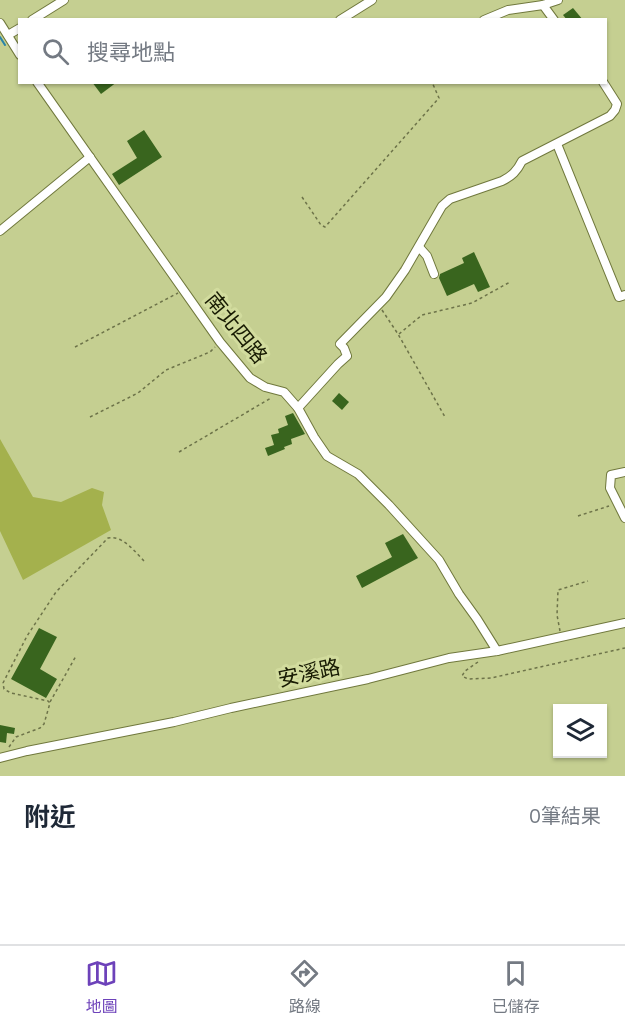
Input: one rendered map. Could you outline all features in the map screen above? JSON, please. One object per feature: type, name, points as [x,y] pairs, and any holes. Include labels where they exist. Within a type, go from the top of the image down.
[{"type":"street","points":[[36,18],[64,0]]},
{"type":"street","points":[[343,18],[372,0]]},
{"type":"street","points":[[489,18],[508,10],[543,5],[558,0]]},
{"type":"street","points":[[543,5],[553,18]]},
{"type":"street","points":[[0,23],[18,52]]},
{"type":"street","points":[[8,35],[18,29]]},
{"type":"street","name":"南北四路","points":[[38,84],[220,342],[250,378],[265,387],[284,392],[298,408],[327,456],[358,474],[439,560],[497,651]]},
{"type":"street","points":[[298,408],[347,356],[340,344],[387,297],[442,206],[450,199],[502,181],[518,170],[522,161],[610,116],[617,104],[604,84]]},
{"type":"street","points":[[557,144],[619,297],[625,295]]},
{"type":"street","points":[[0,231],[90,156]]},
{"type":"street","points":[[419,247],[427,256],[434,274]]},
{"type":"street","points":[[625,472],[611,475],[610,489],[625,518]]},
{"type":"street","name":"安溪路","points":[[0,758],[368,679],[449,658],[497,651],[625,623]]},
{"type":"path","points":[[302,197],[321,225],[325,227],[439,98],[433,84]]},
{"type":"path","points":[[398,334],[422,315],[472,303],[510,282]]},
{"type":"path","points":[[75,347],[183,290]]},
{"type":"path","points":[[378,304],[398,334],[445,417]]},
{"type":"path","points":[[90,417],[138,393],[166,370],[210,352],[220,342]]},
{"type":"path","points":[[179,452],[269,400],[278,390]]},
{"type":"path","points":[[578,516],[618,502]]},
{"type":"path","points":[[50,703],[48,700],[11,693],[4,689],[3,683],[27,636],[56,592],[108,538],[123,540],[145,562]]},
{"type":"path","points":[[561,638],[556,615],[558,590],[588,581]]},
{"type":"path","points":[[482,660],[465,670],[462,675],[468,679],[491,678],[625,648]]},
{"type":"path","points":[[8,749],[16,737],[40,728],[44,724],[50,703],[76,656]]},
{"type":"green space","points":[[0,439],[33,497],[61,502],[92,488],[104,492],[102,505],[111,530],[23,580],[0,531]]},
{"type":"building","points":[[573,8],[581,18],[565,18],[563,15]]},
{"type":"building","points":[[94,84],[114,84],[101,94]]},
{"type":"building","points":[[144,130],[162,157],[119,185],[112,174],[137,158],[127,141]]},
{"type":"building","points":[[474,252],[490,287],[478,292],[474,284],[447,296],[439,278],[440,274],[464,263],[462,258]]},
{"type":"building","points":[[339,393],[349,402],[342,410],[332,401]]},
{"type":"building","points":[[293,413],[305,434],[291,439],[292,444],[268,456],[265,448],[274,445],[271,435],[279,433],[278,429],[288,425],[285,416]]},
{"type":"building","points":[[403,534],[418,558],[362,588],[356,576],[392,557],[385,543]]},
{"type":"building","points":[[39,628],[57,637],[40,669],[57,679],[46,698],[11,679]]},
{"type":"building","points":[[0,725],[15,728],[14,734],[7,733],[6,743],[0,742]]},
{"type":"waterway","points":[[0,37],[5,45]]}]
